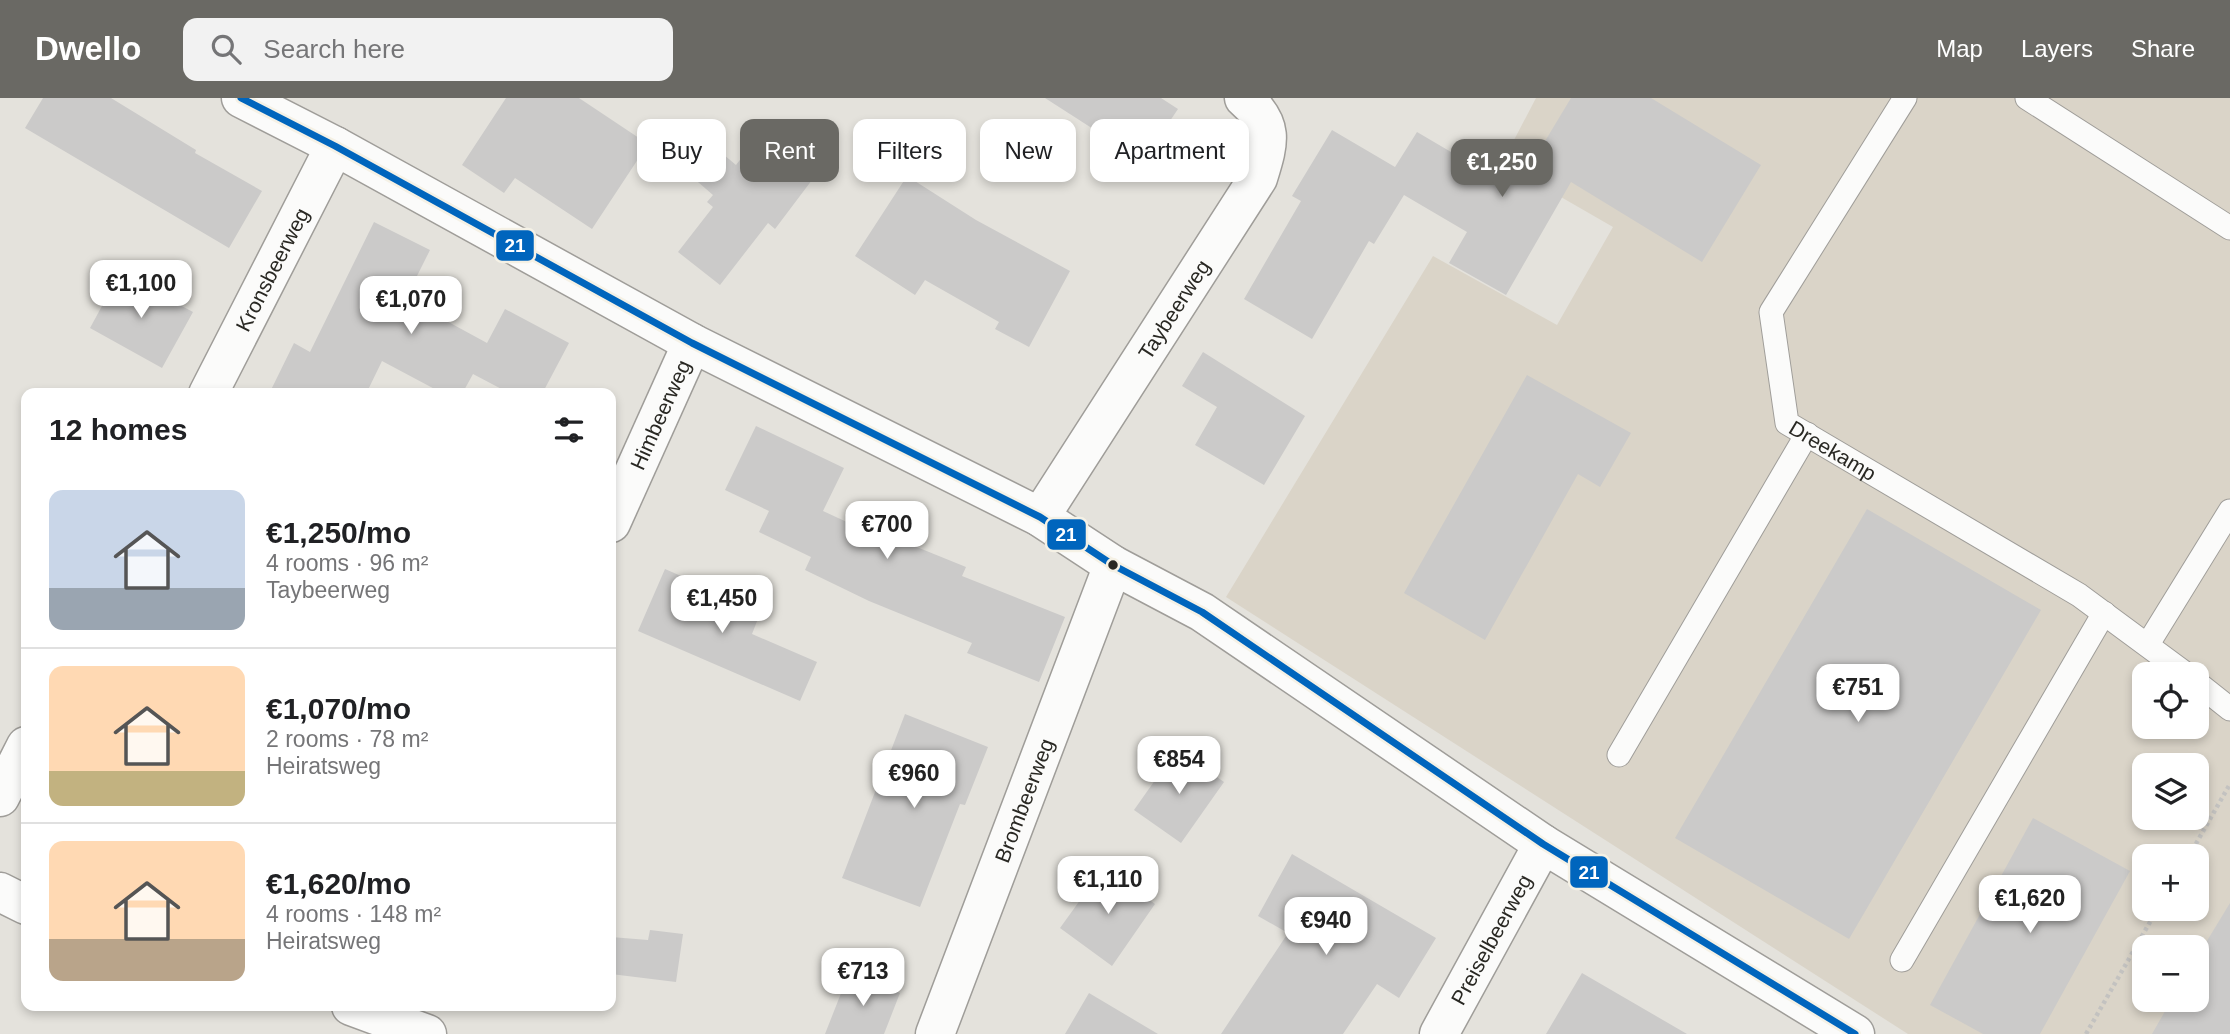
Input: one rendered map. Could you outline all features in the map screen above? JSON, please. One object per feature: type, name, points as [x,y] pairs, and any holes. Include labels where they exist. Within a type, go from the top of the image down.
[{"type":"street","points":[[241,98],[335,146],[692,343],[1040,517],[1113,565],[1202,612],[1543,844],[1855,1034]]},
{"type":"street","name":"Taybeerweg","points":[[1040,517],[1258,178],[1269,142],[1261,113],[1244,98]]},
{"type":"street","name":"Kronsbeerweg","points":[[211,388],[335,146]]},
{"type":"street","name":"Himbeerweg","points":[[616,512],[692,343]]},
{"type":"street","name":"Brombeerweg","points":[[935,1034],[1113,565]]},
{"type":"street","points":[[0,797],[21,756]]},
{"type":"street","name":"Preiselbeerweg","points":[[1439,1034],[1543,844]]},
{"type":"street","points":[[0,892],[21,902]]},
{"type":"street","points":[[364,1011],[426,1034]]},
{"type":"lane","name":"Dreekamp","points":[[1905,98],[1771,312],[1787,423],[2079,595],[2171,662]]},
{"type":"lane","points":[[2027,98],[2230,228]]},
{"type":"lane","points":[[1619,755],[1807,435]]},
{"type":"lane","points":[[2148,644],[2230,511]]},
{"type":"lane","points":[[1902,960],[2104,613]]},
{"type":"lane","points":[[2209,692],[2230,709]]},
{"type":"path","points":[[2196,844],[2230,784]]},
{"type":"path","points":[[2085,1034],[2150,921]]},
{"type":"shaded area","points":[[1536,98],[2230,98],[2230,1034],[1908,1034],[1226,597],[1433,256],[1557,325],[1613,227],[1502,163]]},
{"type":"building","points":[[43,98],[111,98],[196,150],[195,153],[262,191],[229,248],[25,128]]},
{"type":"building","points":[[506,98],[579,98],[637,137],[637,161],[592,229],[515,178],[504,193],[462,165]]},
{"type":"building","points":[[1045,98],[1161,98],[1178,109],[1171,119],[1090,119],[1090,127]]},
{"type":"building","points":[[1571,98],[1651,98],[1761,165],[1702,262],[1571,182],[1506,295],[1449,263],[1467,232],[1404,195],[1374,244],[1369,241],[1312,339],[1244,299],[1301,201],[1292,196],[1332,130],[1395,167],[1417,132],[1497,179],[1502,170],[1521,181]]},
{"type":"building","points":[[726,157],[736,165],[740,160],[740,182],[810,182],[775,229],[768,223],[720,285],[678,252],[713,207],[707,202],[713,195],[698,182],[726,182]]},
{"type":"building","points":[[903,182],[916,182],[976,220],[1070,271],[1029,347],[995,329],[999,322],[925,280],[915,295],[855,256]]},
{"type":"building","points":[[374,222],[430,250],[408,300],[487,343],[505,309],[569,343],[545,388],[500,388],[473,374],[465,388],[433,388],[382,361],[369,388],[272,388],[294,343],[310,352]]},
{"type":"building","points":[[120,273],[193,312],[162,368],[90,328]]},
{"type":"building","points":[[1203,352],[1305,416],[1264,485],[1195,445],[1217,407],[1182,386]]},
{"type":"building","points":[[1527,375],[1631,433],[1600,487],[1578,474],[1485,640],[1404,593]]},
{"type":"building","points":[[756,426],[844,468],[823,511],[890,542],[892,537],[966,567],[962,576],[1065,617],[1039,682],[967,653],[972,643],[869,601],[805,570],[811,557],[759,532],[769,511],[725,490]]},
{"type":"building","points":[[1867,509],[2041,610],[1849,939],[1675,838]]},
{"type":"building","points":[[665,569],[761,611],[752,634],[817,662],[800,701],[638,631]]},
{"type":"building","points":[[905,714],[988,747],[965,805],[960,804],[920,907],[842,878]]},
{"type":"building","points":[[1177,749],[1224,782],[1181,843],[1134,810]]},
{"type":"building","points":[[2033,818],[2130,871],[2040,1034],[1983,1034],[1930,1005]]},
{"type":"building","points":[[1292,854],[1436,938],[1399,998],[1377,984],[1343,1034],[1221,1034],[1288,933],[1258,916]]},
{"type":"building","points":[[1104,867],[1155,904],[1112,966],[1060,928]]},
{"type":"building","points":[[2230,903],[2230,1034],[2152,1034],[2165,1012],[2209,1012],[2209,938]]},
{"type":"building","points":[[650,930],[683,934],[676,982],[616,975],[616,937],[648,940]]},
{"type":"building","points":[[849,973],[900,993],[884,1034],[825,1034]]},
{"type":"building","points":[[1582,973],[1687,1034],[1546,1034]]},
{"type":"building","points":[[1089,993],[1158,1034],[1065,1034]]},
{"type":"transit line","name":"21","points":[[241,98],[335,146],[692,343],[1040,517],[1113,565],[1202,612],[1543,844],[1855,1034]]}]
